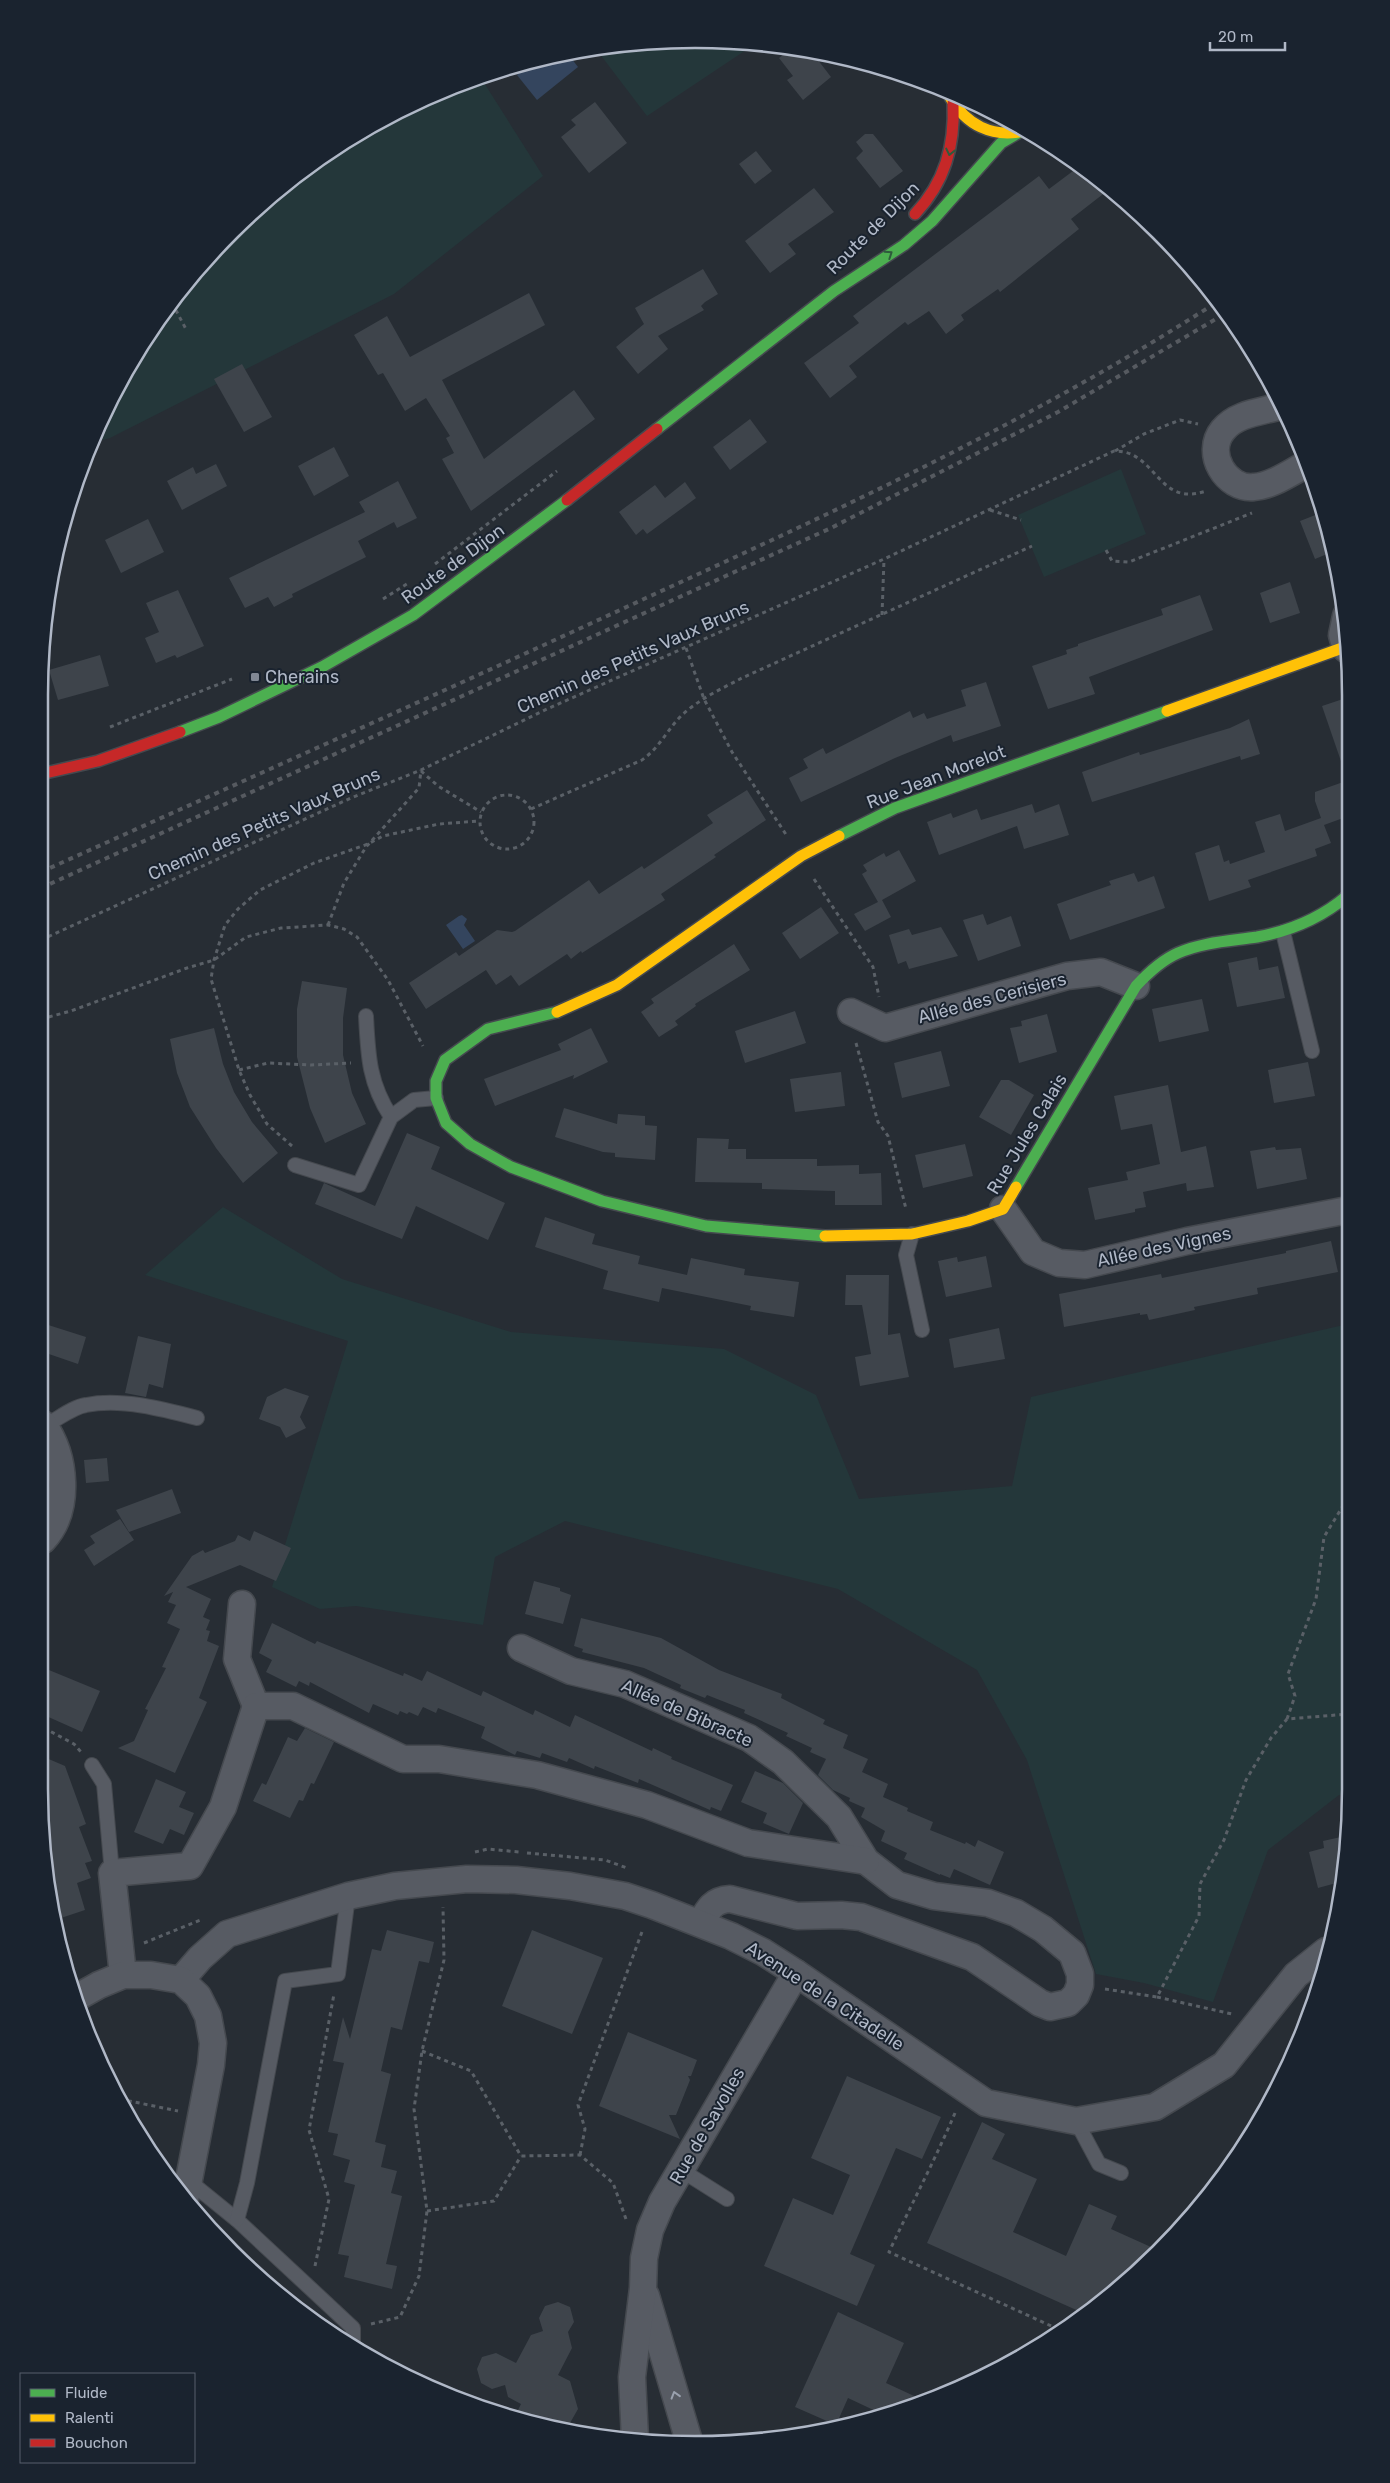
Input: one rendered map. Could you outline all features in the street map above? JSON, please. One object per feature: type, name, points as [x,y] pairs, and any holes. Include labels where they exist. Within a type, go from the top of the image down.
[{"type":"street","name":"Route de Dijon","points":[[904,224],[920,209],[943,178],[952,142],[951,101]]},
{"type":"street","points":[[953,102],[960,113],[980,128],[998,133],[1016,132]]},
{"type":"street","name":"Route de Dijon","points":[[48,772],[98,761],[140,748],[219,717],[330,663],[413,615],[512,543],[834,291],[904,245],[927,226],[995,149],[1019,134]]},
{"type":"street","name":"Route de Dijon","points":[[834,291],[880,248]]},
{"type":"street","points":[[1275,408],[1246,415],[1225,427],[1218,440],[1216,455],[1220,469],[1226,477],[1246,487],[1255,487],[1269,483],[1301,467]]},
{"type":"street","name":"Rue Jean Morelot","points":[[444,1060],[488,1029],[560,1011],[617,985],[801,856],[896,808],[1341,650]]},
{"type":"street","name":"Rue Jules Calais","points":[[436,1098],[446,1123],[470,1144],[512,1167],[602,1201],[706,1226],[818,1236],[912,1234],[968,1221],[1003,1209],[1136,986],[1148,973],[1177,954],[1225,940],[1283,932],[1312,919],[1342,899]]},
{"type":"street","name":"Allée des Cerisiers","points":[[850,1012],[885,1028],[1067,976],[1101,972],[1136,986]]},
{"type":"street","points":[[436,1098],[436,1082],[444,1060]]},
{"type":"street","name":"Allée des Vignes","points":[[1003,1209],[1033,1252],[1060,1263],[1085,1264],[1187,1241],[1342,1211]]},
{"type":"street","points":[[48,1434],[57,1453],[62,1487],[55,1520],[48,1532]]},
{"type":"street","points":[[123,1975],[112,1873],[190,1866],[223,1807],[256,1706],[237,1659],[242,1604]]},
{"type":"street","name":"Allée de Bibracte","points":[[522,1648],[571,1671],[625,1684],[749,1738],[783,1762],[839,1818],[866,1861],[897,1885],[914,1892],[988,1903],[1030,1921],[1056,1938],[1072,1953],[1080,1974],[1080,1985]]},
{"type":"street","points":[[256,1706],[293,1706],[403,1759],[439,1759],[537,1776],[638,1802],[748,1843],[866,1861]]},
{"type":"street","name":"Avenue de la Citadelle","points":[[181,1980],[200,1958],[226,1934],[348,1896],[395,1886],[442,1881],[491,1879],[543,1882],[625,1896],[701,1923],[763,1952],[986,2103],[1076,2122],[1155,2107],[1224,2065],[1296,1975],[1320,1956]]},
{"type":"street","points":[[701,1923],[708,1909],[723,1899],[796,1916],[850,1915],[972,1957],[1040,2003],[1050,2007],[1068,2003],[1076,1995],[1080,1985]]},
{"type":"street","name":"Rue de Savolles","points":[[635,2432],[632,2377],[643,2288],[644,2258],[650,2230],[662,2202],[796,1973]]},
{"type":"street","points":[[82,1994],[99,1984],[123,1975],[151,1974],[181,1980],[198,1996],[208,2016],[213,2042],[187,2189]]},
{"type":"street","name":"Rue de Savolles","points":[[643,2288],[687,2436]]},
{"type":"lane","points":[[1283,932],[1312,1050]]},
{"type":"lane","points":[[366,1016],[369,1061],[379,1098],[391,1117]]},
{"type":"lane","points":[[295,1165],[359,1185],[391,1117],[414,1100],[436,1098]]},
{"type":"lane","points":[[912,1234],[906,1255],[922,1330]]},
{"type":"lane","points":[[48,1423],[84,1405],[109,1403],[164,1409],[197,1418]]},
{"type":"lane","points":[[92,1765],[104,1784],[112,1873]]},
{"type":"lane","points":[[237,2220],[247,2183],[285,1981],[338,1974],[348,1896]]},
{"type":"lane","points":[[1076,2122],[1099,2164],[1121,2173]]},
{"type":"lane","points":[[681,2170],[727,2199]]},
{"type":"lane","points":[[188,2191],[237,2220],[353,2328],[354,2338]]},
{"type":"path","points":[[175,309],[187,331]]},
{"type":"path","name":"Chemin des Petits Vaux Bruns","points":[[48,937],[351,798],[421,770],[547,709],[884,559],[1114,452],[1144,434],[1180,420],[1225,427]]},
{"type":"path","points":[[1114,452],[1127,451],[1138,457],[1171,490],[1195,494],[1214,486],[1226,477]]},
{"type":"path","points":[[989,510],[1020,520]]},
{"type":"path","points":[[1106,550],[1112,561],[1129,562],[1255,511]]},
{"type":"path","points":[[531,809],[642,760],[656,751],[680,717],[704,699],[742,678],[1032,546]]},
{"type":"path","points":[[882,615],[884,559]]},
{"type":"path","points":[[421,770],[438,786],[481,812]]},
{"type":"path","points":[[328,926],[344,883],[368,844],[419,788],[421,770]]},
{"type":"path","points":[[509,795],[518,797],[531,809],[534,826],[525,842],[518,848],[500,849],[491,845],[485,839],[479,821],[481,812],[492,799],[509,795]]},
{"type":"path","points":[[295,1165],[296,1149],[267,1124],[250,1095],[239,1070],[211,980],[214,960],[225,925],[238,909],[260,890],[314,863],[368,844],[383,836],[430,826],[479,821]]},
{"type":"path","points":[[48,1017],[71,1011],[214,960],[246,938],[281,928],[328,926],[344,929],[357,937],[388,980],[421,1045],[444,1060]]},
{"type":"path","points":[[850,1012],[863,1070],[878,1122],[888,1136],[912,1234]]},
{"type":"path","points":[[239,1070],[268,1063],[311,1065],[369,1061]]},
{"type":"path","points":[[1157,1997],[1199,1916],[1200,1884],[1224,1840],[1246,1780],[1271,1738],[1287,1719],[1295,1696],[1288,1674],[1316,1598],[1324,1537],[1342,1507]]},
{"type":"path","points":[[1287,1719],[1342,1715]]},
{"type":"path","points":[[48,1730],[74,1744],[92,1765]]},
{"type":"path","points":[[353,2328],[400,2317],[419,2276],[427,2211],[414,2109],[422,2051],[444,1960],[442,1881]]},
{"type":"path","points":[[580,2155],[585,2129],[578,2105],[652,1905]]},
{"type":"path","points":[[310,2287],[329,2199],[309,2130],[338,1974]]},
{"type":"path","points":[[1080,1985],[1157,1997],[1260,2020]]},
{"type":"path","points":[[422,2051],[471,2070],[521,2156]]},
{"type":"path","points":[[965,2089],[938,2155],[921,2184],[889,2252],[1053,2327]]},
{"type":"path","points":[[128,2101],[201,2116]]},
{"type":"path","points":[[521,2156],[580,2155],[613,2183],[626,2219],[650,2230]]},
{"type":"path","points":[[427,2211],[494,2201],[521,2156]]},
{"type":"shaded area","points":[[653,49],[746,50],[647,116],[600,55]]},
{"type":"shaded area","points":[[484,83],[543,176],[394,294],[110,438],[100,441],[134,371],[181,301],[237,237],[301,181],[371,134],[409,114]]},
{"type":"shaded area","points":[[1121,469],[1146,534],[1044,577],[1018,515]]},
{"type":"shaded area","points":[[223,1207],[342,1279],[511,1332],[724,1349],[816,1395],[859,1499],[1012,1486],[1031,1397],[1342,1325],[1342,1795],[1268,1850],[1213,2002],[1144,1983],[1096,1974],[1027,1760],[977,1670],[838,1589],[565,1521],[495,1557],[483,1625],[356,1606],[320,1609],[272,1587],[348,1341],[145,1275]]},
{"type":"water","points":[[572,59],[578,67],[537,100],[517,75],[527,70]]},
{"type":"water","points":[[462,915],[467,919],[464,925],[475,941],[463,949],[446,925]]},
{"type":"building","points":[[784,54],[817,59],[831,77],[803,100],[787,80],[793,76],[779,58]]},
{"type":"building","points":[[595,102],[627,143],[589,173],[561,137],[576,125],[571,120]]},
{"type":"building","points":[[865,134],[873,134],[903,171],[880,188],[856,158],[863,151],[856,142]]},
{"type":"building","points":[[756,151],[772,171],[755,184],[739,164]]},
{"type":"building","points":[[1074,170],[1104,193],[1071,219],[1079,229],[1000,292],[998,289],[961,315],[964,320],[946,334],[929,311],[908,325],[905,322],[849,366],[857,377],[830,398],[804,363],[859,323],[853,316],[1039,176],[1049,189]]},
{"type":"building","points":[[814,188],[834,212],[788,244],[796,254],[770,273],[745,241]]},
{"type":"building","points":[[703,269],[718,294],[701,306],[704,310],[658,336],[668,349],[638,374],[616,347],[644,324],[635,308]]},
{"type":"building","points":[[529,293],[545,325],[442,380],[484,459],[574,390],[595,419],[471,511],[442,459],[454,453],[446,438],[450,436],[426,398],[405,411],[383,373],[378,375],[354,335],[387,316],[410,357]]},
{"type":"building","points":[[242,364],[272,417],[244,432],[214,379]]},
{"type":"building","points":[[750,419],[767,442],[730,470],[713,447]]},
{"type":"building","points":[[334,447],[349,476],[314,496],[298,466]]},
{"type":"building","points":[[216,464],[227,486],[182,510],[167,481],[193,467],[196,474]]},
{"type":"building","points":[[398,481],[417,518],[397,528],[394,522],[358,541],[366,557],[292,594],[293,597],[274,607],[268,597],[245,608],[229,578],[365,512],[359,502]]},
{"type":"building","points":[[685,482],[696,498],[647,534],[643,529],[636,535],[619,512],[655,485],[665,498]]},
{"type":"building","points":[[1316,515],[1326,554],[1315,559],[1300,521]]},
{"type":"building","points":[[148,519],[164,552],[121,573],[105,540]]},
{"type":"building","points":[[1290,582],[1300,613],[1270,623],[1260,593]]},
{"type":"building","points":[[178,590],[204,646],[177,658],[175,655],[156,663],[145,638],[159,632],[146,603]]},
{"type":"building","points":[[1200,595],[1213,630],[1089,677],[1095,694],[1048,709],[1032,666],[1067,654],[1066,650],[1078,646],[1078,644],[1163,615],[1161,609]]},
{"type":"building","points":[[100,655],[109,686],[58,700],[49,670]]},
{"type":"building","points":[[986,682],[1001,726],[953,742],[951,735],[895,758],[801,802],[789,778],[808,768],[803,759],[823,748],[826,754],[910,711],[913,718],[924,713],[927,719],[966,706],[961,690]]},
{"type":"building","points":[[1342,699],[1342,764],[1322,706]]},
{"type":"building","points":[[1249,719],[1260,754],[1241,760],[1240,756],[1092,802],[1082,772],[1139,752],[1140,755],[1230,728]]},
{"type":"building","points":[[1342,782],[1342,818],[1324,825],[1331,843],[1315,849],[1317,856],[1248,880],[1251,887],[1209,901],[1195,853],[1219,845],[1224,862],[1229,860],[1230,864],[1265,852],[1255,822],[1280,814],[1285,831],[1321,818],[1315,801],[1315,792]]},
{"type":"building","points":[[747,790],[766,820],[661,894],[665,900],[582,953],[581,951],[571,959],[567,954],[519,986],[511,975],[496,985],[486,970],[426,1009],[409,983],[456,952],[459,956],[497,930],[515,931],[589,880],[599,894],[642,866],[644,869],[713,823],[707,815]]},
{"type":"building","points":[[1032,804],[1035,813],[1059,804],[1069,835],[1024,849],[1017,826],[939,855],[927,822],[951,813],[953,818],[977,809],[981,820]]},
{"type":"building","points":[[899,850],[916,881],[882,900],[891,917],[865,931],[854,914],[878,902],[862,874],[867,871],[863,865],[884,853],[886,857]]},
{"type":"building","points":[[1134,873],[1138,882],[1154,876],[1165,908],[1070,940],[1057,904],[1111,885],[1109,881]]},
{"type":"building","points":[[821,907],[839,933],[800,959],[782,933]]},
{"type":"building","points":[[983,914],[987,925],[1011,916],[1021,946],[978,961],[963,920]]},
{"type":"building","points":[[941,927],[958,956],[909,969],[906,961],[898,964],[889,935],[909,929],[912,935]]},
{"type":"building","points":[[734,944],[750,970],[695,1004],[696,1006],[675,1021],[678,1025],[659,1037],[641,1012],[654,1003],[651,999]]},
{"type":"building","points":[[1257,957],[1259,970],[1278,966],[1285,998],[1237,1007],[1228,963]]},
{"type":"building","points":[[302,981],[347,988],[343,1018],[343,1055],[352,1093],[366,1124],[325,1143],[310,1108],[297,1057],[297,1009]]},
{"type":"building","points":[[1202,999],[1209,1031],[1159,1042],[1152,1009]]},
{"type":"building","points":[[795,1011],[806,1043],[745,1063],[735,1031]]},
{"type":"building","points":[[1047,1014],[1057,1052],[1019,1063],[1010,1028],[1022,1026],[1021,1021]]},
{"type":"building","points":[[214,1028],[223,1064],[234,1092],[252,1122],[278,1153],[243,1183],[216,1148],[190,1107],[177,1073],[170,1039]]},
{"type":"building","points":[[591,1028],[608,1062],[573,1079],[574,1075],[495,1106],[484,1079],[561,1050],[558,1044]]},
{"type":"building","points":[[941,1051],[950,1086],[902,1098],[894,1063]]},
{"type":"building","points":[[1308,1062],[1315,1096],[1274,1103],[1268,1070]]},
{"type":"building","points":[[841,1072],[845,1106],[795,1112],[790,1079]]},
{"type":"building","points":[[1001,1080],[1009,1080],[1034,1095],[1011,1135],[979,1117]]},
{"type":"building","points":[[1168,1085],[1181,1152],[1206,1146],[1214,1187],[1187,1191],[1186,1183],[1143,1192],[1146,1207],[1135,1209],[1135,1212],[1095,1220],[1088,1188],[1128,1180],[1126,1172],[1160,1164],[1152,1124],[1121,1130],[1114,1096]]},
{"type":"building","points":[[564,1108],[617,1124],[618,1114],[645,1116],[645,1125],[657,1126],[655,1160],[615,1157],[615,1153],[603,1152],[555,1137]]},
{"type":"building","points":[[407,1133],[440,1147],[431,1169],[505,1203],[488,1240],[416,1206],[402,1239],[315,1204],[324,1183],[375,1206]]},
{"type":"building","points":[[697,1138],[729,1139],[728,1149],[746,1149],[746,1159],[817,1159],[817,1166],[859,1165],[859,1174],[881,1173],[882,1205],[835,1205],[835,1191],[762,1189],[762,1183],[695,1182]]},
{"type":"building","points":[[965,1144],[973,1176],[923,1188],[915,1155]]},
{"type":"building","points":[[1275,1147],[1276,1150],[1301,1148],[1307,1179],[1257,1189],[1250,1151]]},
{"type":"building","points":[[545,1217],[595,1234],[592,1244],[640,1256],[638,1264],[687,1275],[691,1258],[745,1269],[744,1275],[799,1282],[794,1317],[750,1310],[751,1306],[662,1288],[659,1302],[603,1289],[608,1271],[535,1247]]},
{"type":"building","points":[[1331,1241],[1338,1272],[1257,1288],[1258,1294],[1194,1307],[1195,1310],[1149,1320],[1147,1314],[1140,1315],[1140,1313],[1064,1327],[1059,1294],[1161,1274],[1162,1278],[1286,1253],[1286,1251]]},
{"type":"building","points":[[986,1256],[992,1287],[946,1297],[938,1261],[957,1257],[958,1262]]},
{"type":"building","points":[[846,1275],[889,1275],[888,1335],[900,1333],[909,1377],[860,1386],[855,1357],[871,1354],[862,1305],[845,1305]]},
{"type":"building","points":[[48,1325],[86,1337],[78,1364],[48,1354]]},
{"type":"building","points":[[999,1328],[1005,1359],[954,1368],[949,1339]]},
{"type":"building","points":[[138,1336],[171,1344],[163,1388],[149,1384],[146,1397],[125,1393]]},
{"type":"building","points":[[285,1388],[309,1396],[300,1417],[306,1428],[286,1438],[280,1427],[259,1419],[267,1397]]},
{"type":"building","points":[[107,1458],[109,1481],[86,1483],[84,1460]]},
{"type":"building","points":[[172,1489],[181,1513],[129,1532],[116,1510]]},
{"type":"building","points":[[120,1519],[134,1540],[94,1566],[84,1550],[95,1543],[90,1536]]},
{"type":"building","points":[[254,1531],[291,1548],[276,1581],[240,1565],[186,1587],[211,1599],[203,1617],[210,1620],[206,1630],[210,1631],[207,1641],[219,1646],[199,1698],[207,1702],[175,1773],[118,1748],[134,1741],[148,1710],[145,1709],[166,1668],[162,1667],[180,1629],[167,1623],[176,1605],[168,1602],[173,1592],[164,1596],[192,1556],[203,1550],[205,1553],[235,1541],[238,1535],[250,1541]]},
{"type":"building","points":[[534,1581],[560,1588],[560,1591],[571,1595],[563,1624],[525,1614]]},
{"type":"building","points":[[581,1618],[661,1638],[719,1670],[782,1694],[781,1698],[825,1720],[823,1724],[848,1735],[843,1748],[868,1759],[862,1772],[888,1784],[883,1797],[908,1808],[907,1811],[933,1822],[930,1830],[975,1847],[978,1840],[1004,1852],[990,1885],[954,1869],[950,1878],[940,1875],[904,1859],[907,1853],[881,1841],[885,1831],[861,1817],[865,1808],[849,1801],[850,1798],[833,1790],[818,1775],[826,1759],[810,1752],[812,1748],[786,1736],[788,1733],[744,1713],[745,1710],[707,1695],[705,1698],[680,1688],[681,1685],[644,1668],[582,1652],[583,1649],[574,1646]]},
{"type":"building","points":[[272,1623],[315,1644],[317,1641],[403,1676],[404,1673],[422,1681],[427,1671],[481,1696],[483,1691],[533,1715],[535,1710],[570,1727],[575,1715],[652,1751],[653,1748],[672,1757],[671,1759],[733,1785],[721,1811],[711,1807],[710,1810],[639,1779],[638,1783],[595,1766],[594,1769],[569,1758],[567,1762],[542,1753],[540,1758],[517,1751],[515,1755],[481,1738],[485,1727],[438,1708],[436,1713],[423,1707],[418,1716],[400,1711],[398,1715],[373,1704],[369,1713],[310,1682],[309,1686],[299,1681],[296,1687],[266,1672],[272,1660],[259,1653]]},
{"type":"building","points":[[48,1670],[100,1691],[82,1732],[48,1717]]},
{"type":"building","points":[[305,1728],[334,1742],[314,1784],[311,1783],[303,1801],[299,1800],[290,1818],[253,1801],[262,1783],[266,1785],[288,1737],[297,1741]]},
{"type":"building","points":[[48,1759],[65,1766],[86,1824],[79,1827],[92,1861],[85,1863],[91,1878],[77,1883],[85,1910],[61,1918],[53,1873],[49,1830]]},
{"type":"building","points":[[755,1771],[783,1783],[803,1803],[789,1834],[763,1823],[767,1813],[741,1802]]},
{"type":"building","points":[[156,1779],[186,1792],[179,1807],[194,1813],[184,1835],[170,1829],[163,1844],[134,1832]]},
{"type":"building","points":[[1340,1837],[1335,1883],[1318,1888],[1309,1852],[1324,1848],[1323,1841]]},
{"type":"building","points":[[387,1930],[434,1942],[429,1963],[419,1961],[402,2030],[391,2027],[381,2071],[391,2074],[375,2142],[386,2145],[381,2167],[397,2171],[391,2193],[402,2196],[386,2264],[397,2266],[392,2289],[344,2277],[349,2256],[338,2254],[355,2185],[344,2182],[350,2160],[333,2155],[338,2134],[328,2132],[344,2063],[333,2061],[343,2017],[350,2039],[372,1949],[381,1951]]},
{"type":"building","points":[[532,1930],[603,1958],[572,2034],[502,2006]]},
{"type":"building","points":[[628,2032],[697,2060],[691,2076],[688,2076],[690,2080],[676,2115],[669,2115],[680,2139],[599,2106]]},
{"type":"building","points":[[847,2076],[941,2117],[922,2159],[896,2148],[850,2254],[875,2265],[857,2306],[764,2266],[793,2198],[833,2215],[850,2175],[811,2158]]},
{"type":"building","points":[[982,2122],[1005,2134],[992,2159],[1037,2179],[1013,2232],[1066,2256],[1089,2204],[1117,2216],[1111,2229],[1151,2247],[1122,2275],[1077,2310],[927,2243]]},
{"type":"building","points":[[558,2302],[570,2307],[574,2322],[568,2332],[572,2348],[558,2375],[570,2381],[578,2409],[570,2423],[518,2410],[521,2404],[508,2397],[505,2385],[492,2389],[481,2383],[477,2369],[482,2357],[496,2353],[516,2363],[531,2335],[543,2331],[539,2318],[545,2306]]},
{"type":"building","points":[[838,2312],[904,2343],[886,2383],[915,2396],[873,2410],[848,2398],[839,2419],[828,2421],[795,2407]]},
{"type":"railway","points":[[48,869],[495,667],[865,496],[1009,423],[1079,385],[1212,305]]},
{"type":"railway","points":[[48,885],[831,528],[1058,412],[1220,317]]},
{"type":"traffic: fast","points":[[657,429],[834,291],[904,245],[932,221],[1001,143],[1018,133]]},
{"type":"traffic: fast","points":[[180,732],[219,717],[322,667],[413,615],[567,500]]},
{"type":"traffic: fast","points":[[839,836],[895,808],[1167,711]]},
{"type":"traffic: fast","points":[[1016,1187],[1136,986],[1150,972],[1166,959],[1188,949],[1281,931],[1316,917],[1342,900]]},
{"type":"traffic: fast","points":[[557,1012],[488,1029],[445,1060],[436,1081],[436,1098],[446,1123],[470,1144],[511,1167],[602,1201],[706,1226],[825,1236]]},
{"type":"traffic: slow","points":[[953,101],[964,115],[981,127],[1001,133],[1016,132]]},
{"type":"traffic: slow","points":[[1167,711],[1341,649]]},
{"type":"traffic: slow","points":[[557,1012],[617,985],[801,856],[839,836]]},
{"type":"traffic: slow","points":[[825,1236],[912,1234],[968,1221],[1003,1209],[1016,1187]]},
{"type":"traffic: jam","points":[[915,214],[934,189],[946,163],[952,134],[953,103]]},
{"type":"traffic: jam","points":[[567,500],[657,429]]},
{"type":"traffic: jam","points":[[48,772],[98,761],[180,732]]},
{"type":"place","name":"Cherains","points":[[255,677]]}]
